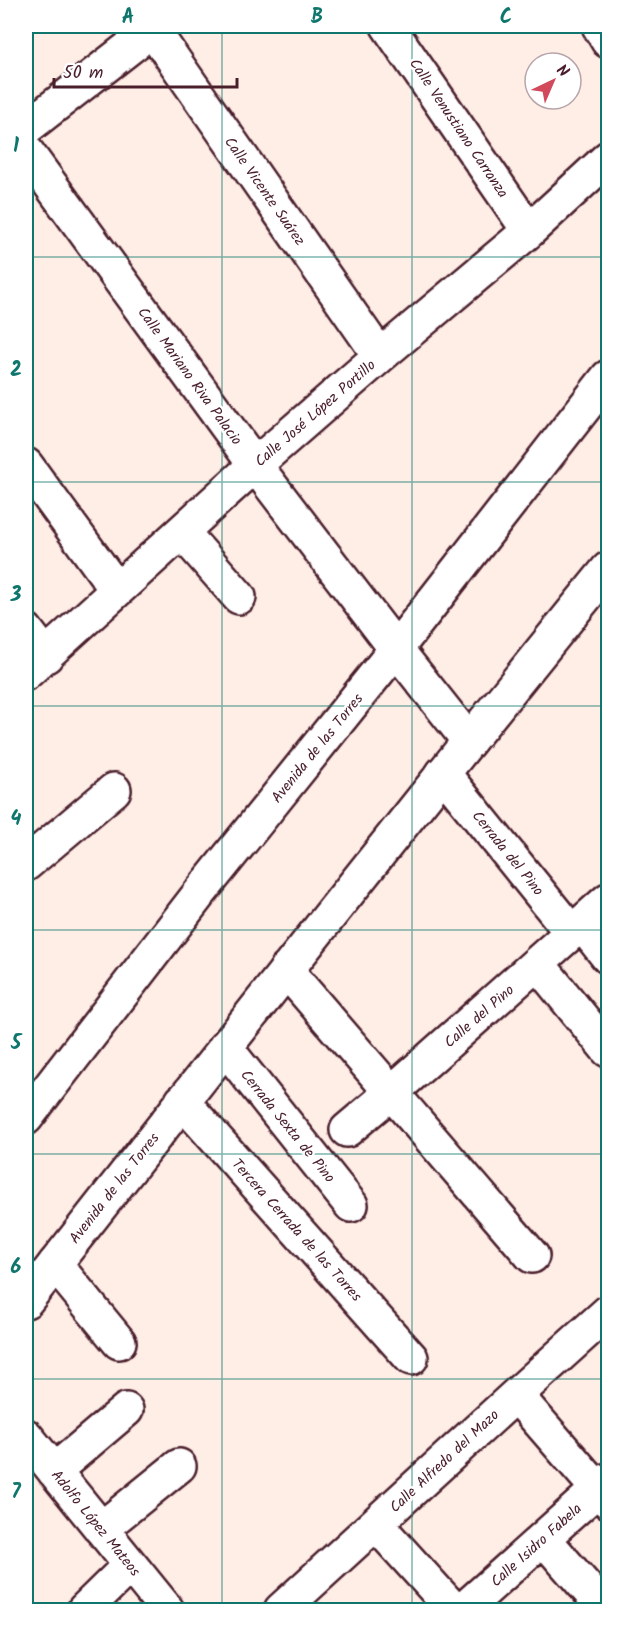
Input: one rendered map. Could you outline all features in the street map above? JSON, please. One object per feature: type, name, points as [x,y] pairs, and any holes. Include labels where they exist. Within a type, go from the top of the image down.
[{"type":"street","name":"Calle Venustiano Carranza","points":[[388,26],[529,231]]},
{"type":"street","points":[[599,26],[609,41]]},
{"type":"street","points":[[26,128],[153,27]]},
{"type":"street","name":"Calle Vicente Suárez","points":[[153,27],[380,356]]},
{"type":"street","name":"Calle Mariano Riva Palacio","points":[[26,150],[255,465],[469,741]]},
{"type":"street","name":"Calle José López Portillo","points":[[36,664],[255,465],[529,231],[609,158]]},
{"type":"street","name":"Avenida de las Torres","points":[[26,1118],[199,894],[396,649],[609,377]]},
{"type":"street","points":[[26,465],[117,590]]},
{"type":"street","points":[[182,532],[239,597]]},
{"type":"street","name":"Avenida de las Torres","points":[[26,1302],[286,970],[609,569]]},
{"type":"street","points":[[26,630],[36,664]]},
{"type":"street","name":"Cerrada del Pino","points":[[443,773],[577,929],[609,957]]},
{"type":"street","points":[[26,864],[114,790]]},
{"type":"street","name":"Calle del Pino","points":[[347,1130],[609,900]]},
{"type":"street","points":[[538,964],[609,1050]]},
{"type":"street","points":[[286,970],[532,1256]]},
{"type":"street","name":"Cerrada Sexta de Pino","points":[[225,1047],[351,1205]]},
{"type":"street","name":"Tercera Cerrada de las Torres","points":[[182,1101],[411,1358]]},
{"type":"street","points":[[55,1264],[119,1342]]},
{"type":"street","name":"Calle Alfredo del Mazo","points":[[280,1611],[609,1312]]},
{"type":"street","points":[[516,1395],[605,1490]]},
{"type":"street","points":[[54,1471],[126,1410]]},
{"type":"street","name":"Adolfo López Mateos","points":[[26,1436],[167,1611]]},
{"type":"street","points":[[101,1529],[179,1466]]},
{"type":"street","name":"Calle Isidro Fabela","points":[[463,1611],[543,1539],[605,1490]]},
{"type":"street","points":[[376,1524],[454,1611]]},
{"type":"street","points":[[543,1539],[606,1611]]},
{"type":"street","points":[[84,1611],[130,1565]]}]
